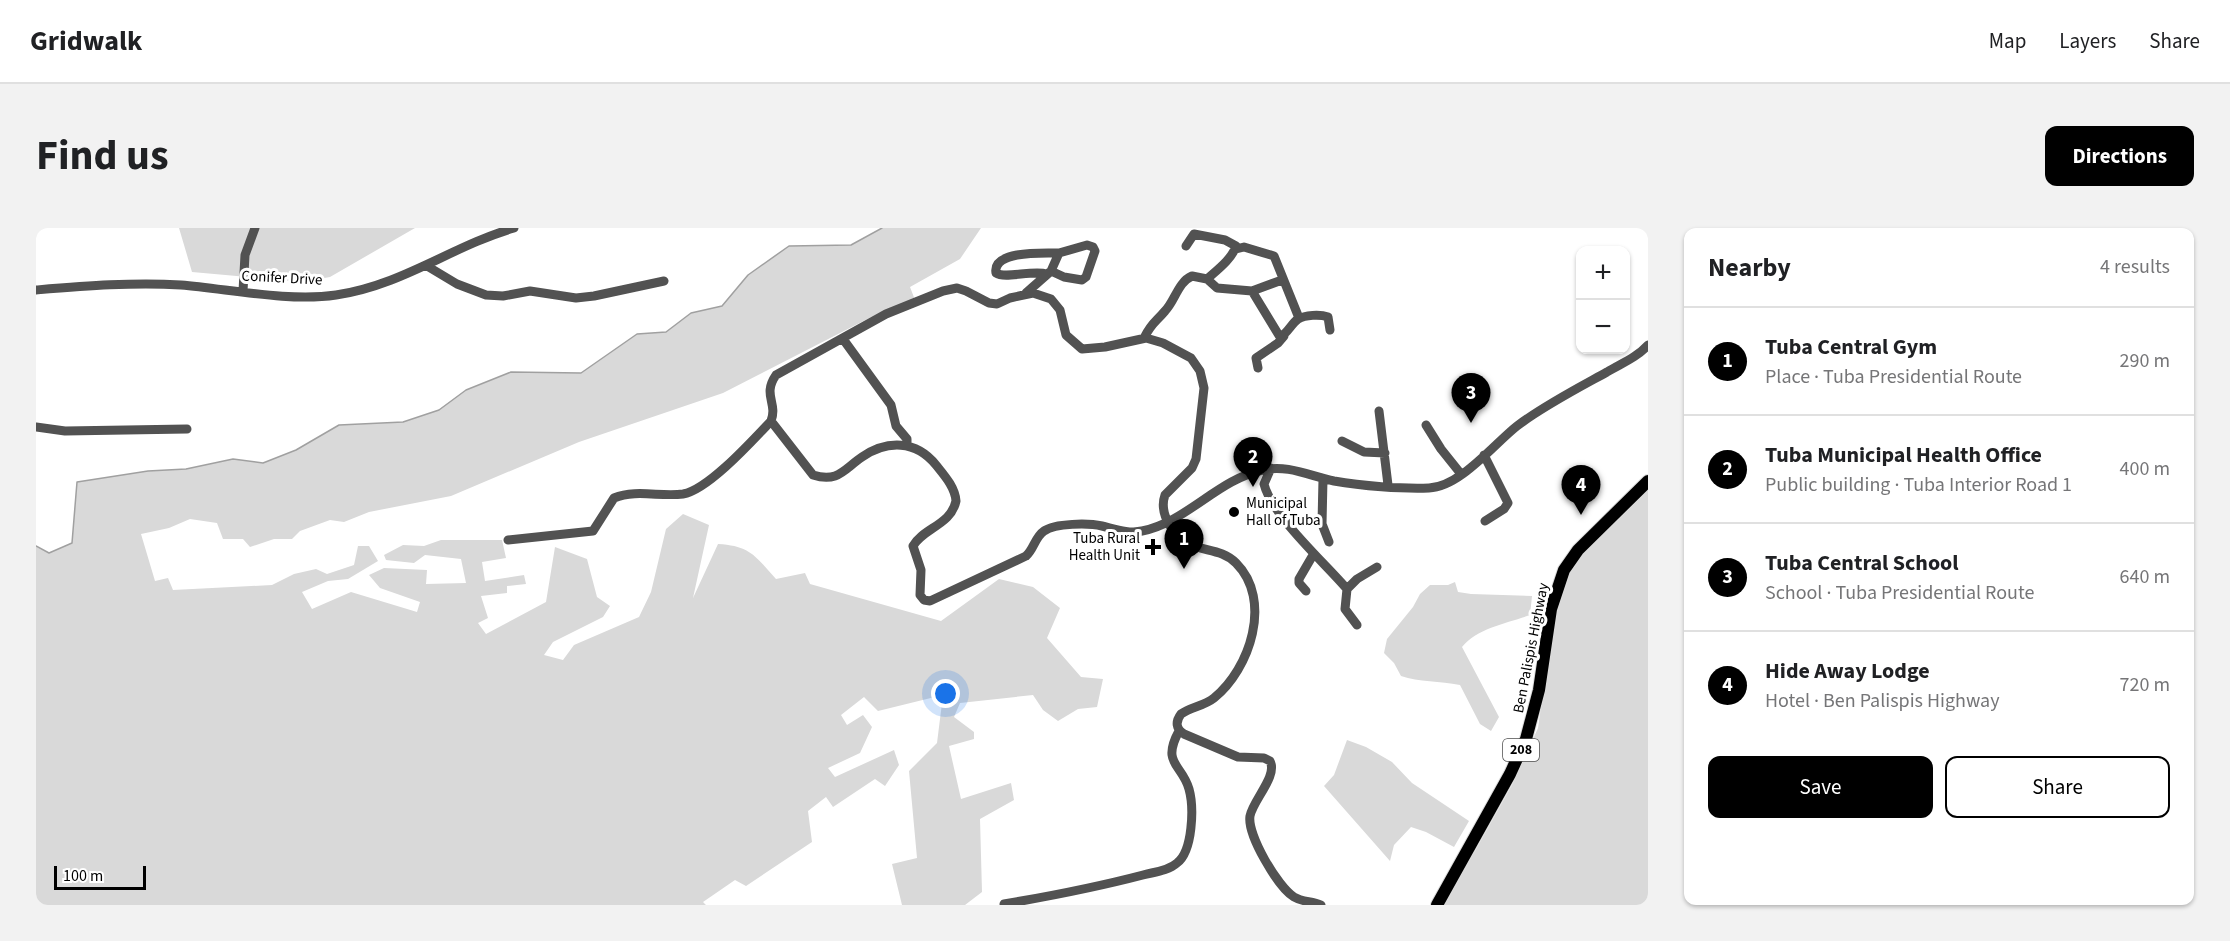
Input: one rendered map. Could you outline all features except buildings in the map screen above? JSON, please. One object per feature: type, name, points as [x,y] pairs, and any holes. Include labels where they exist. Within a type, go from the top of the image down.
[{"type":"main road","name":"Ben Palispis Highway","points":[[1437,905],[1510,774],[1526,739],[1539,690],[1551,609],[1556,588],[1564,570],[1578,550],[1648,481]]},
{"type":"street","points":[[243,291],[245,255],[255,228]]},
{"type":"street","name":"Conifer Drive","points":[[36,290],[134,283],[302,296],[333,295],[378,285],[514,228]]},
{"type":"street","points":[[1186,246],[1194,234],[1234,243],[1236,249]]},
{"type":"street","points":[[1087,245],[1093,247],[1095,254],[1086,277],[1082,280],[1049,272],[1002,276],[996,273],[997,263],[1004,258],[1032,253],[1059,253],[1087,245]]},
{"type":"street","points":[[1207,279],[1236,249],[1244,247],[1272,255],[1299,318]]},
{"type":"street","points":[[1024,294],[1049,272],[1059,253]]},
{"type":"street","points":[[427,266],[457,284],[486,295],[502,296],[530,291],[576,298],[664,281]]},
{"type":"street","points":[[1143,338],[1151,324],[1165,312],[1186,279],[1192,276],[1207,279],[1217,288],[1252,291],[1282,280]]},
{"type":"street","points":[[508,540],[593,531],[599,525],[612,501],[620,496],[685,494],[718,473],[771,421],[774,414],[769,392],[776,375],[886,314],[951,289],[966,291],[989,303],[997,304],[1024,294],[1042,295],[1056,304],[1060,310],[1066,335],[1082,349],[1114,346],[1143,338],[1163,343],[1191,358],[1200,371],[1204,387],[1197,459],[1192,468],[1165,495],[1163,507],[1168,522],[1182,541],[1202,550],[1225,556],[1237,564],[1250,585],[1254,616],[1250,644],[1229,682],[1209,702],[1181,714],[1177,722],[1179,731],[1173,743],[1172,758],[1189,789],[1191,829],[1189,841],[1179,862],[1169,868],[1110,884],[1004,904]]},
{"type":"street","points":[[1252,291],[1278,336],[1284,336]]},
{"type":"street","points":[[1258,368],[1256,358],[1278,343],[1299,318],[1324,315],[1329,320],[1330,330]]},
{"type":"street","points":[[843,339],[891,405],[896,426],[907,439],[907,444]]},
{"type":"street","points":[[771,421],[813,475],[826,478],[846,471],[859,459],[872,452],[907,444],[924,452],[932,460],[956,497],[952,512],[934,529],[919,538],[913,546],[921,570],[920,595],[927,601],[945,596],[1026,556],[1031,552],[1041,533],[1052,527],[1097,525],[1118,531],[1138,532],[1168,522],[1228,484],[1256,471],[1271,468],[1293,470],[1350,483],[1436,487],[1461,474],[1519,424],[1632,359],[1648,345]]},
{"type":"street","points":[[1379,411],[1388,485]]},
{"type":"street","points":[[1426,425],[1461,474]]},
{"type":"street","points":[[36,427],[65,431],[187,429]]},
{"type":"street","points":[[1342,441],[1364,452],[1385,453]]},
{"type":"street","points":[[1484,455],[1508,503],[1504,509],[1485,521]]},
{"type":"street","points":[[1271,468],[1264,484],[1267,491],[1313,555],[1347,589]]},
{"type":"street","points":[[1323,478],[1322,525],[1329,542]]},
{"type":"street","points":[[1306,591],[1299,583],[1299,579],[1313,555]]},
{"type":"street","points":[[1357,624],[1346,612],[1347,589],[1357,579],[1377,567]]},
{"type":"street","points":[[1179,731],[1238,757],[1264,758],[1270,761],[1272,769],[1250,816],[1253,833],[1272,871],[1287,891],[1301,900],[1321,905]]},
{"type":"shaded area","points":[[179,228],[415,228],[330,277],[302,282],[192,272]]},
{"type":"shaded area","points":[[882,228],[981,228],[960,259],[910,287],[915,300],[881,312],[723,393],[579,442],[451,496],[369,512],[344,522],[330,520],[300,531],[292,539],[274,539],[250,547],[243,539],[223,539],[217,523],[190,519],[169,528],[141,534],[155,581],[168,578],[173,590],[272,585],[294,574],[316,569],[327,574],[354,565],[358,546],[369,546],[378,561],[348,579],[328,581],[302,592],[312,609],[351,592],[417,612],[420,602],[380,588],[369,575],[384,568],[427,570],[426,584],[466,583],[461,559],[425,555],[414,563],[386,560],[384,555],[403,545],[424,546],[441,540],[502,540],[506,558],[482,562],[485,581],[524,575],[526,584],[507,586],[507,593],[481,596],[488,618],[478,623],[486,634],[546,602],[555,547],[587,559],[597,597],[610,606],[603,617],[553,642],[544,655],[563,660],[574,645],[639,617],[651,592],[666,529],[683,514],[709,525],[693,598],[718,544],[738,547],[752,554],[776,579],[805,573],[810,584],[941,621],[999,579],[1033,587],[1060,608],[1047,638],[1081,677],[1103,679],[1097,707],[1078,709],[1058,721],[1043,710],[1033,695],[960,703],[954,717],[974,732],[974,739],[949,746],[961,799],[1011,783],[1014,800],[980,819],[982,892],[965,905],[902,905],[892,864],[917,858],[909,771],[937,743],[943,695],[878,711],[864,697],[841,715],[847,725],[863,715],[872,727],[860,753],[828,768],[835,777],[894,750],[899,765],[885,786],[875,779],[833,807],[826,797],[808,811],[812,842],[746,886],[735,880],[703,902],[706,905],[36,905],[36,546],[49,553],[72,543],[77,482],[148,471],[186,469],[233,459],[263,463],[296,450],[339,425],[403,422],[438,410],[466,390],[511,372],[581,373],[637,334],[666,332],[691,313],[722,306],[748,275],[789,246],[851,245]]},
{"type":"shaded area","points":[[1648,485],[1648,905],[1439,905],[1475,851],[1512,785],[1538,728],[1554,616],[1571,565]]},
{"type":"shaded area","points":[[1455,582],[1458,592],[1532,596],[1530,615],[1484,631],[1468,640],[1462,647],[1499,717],[1491,731],[1480,724],[1460,685],[1401,676],[1394,663],[1384,653],[1387,639],[1413,607],[1420,594],[1430,585],[1448,585]]},
{"type":"shaded area","points":[[1347,740],[1366,747],[1392,762],[1412,783],[1469,821],[1454,847],[1411,827],[1394,845],[1390,861],[1324,786],[1334,775]]},
{"type":"waterway","points":[[36,546],[49,553],[72,543],[77,482],[148,471],[186,469],[233,459],[263,463],[296,450],[339,425],[403,422],[439,410],[466,390],[511,372],[581,373],[637,334],[666,332],[691,313],[722,306],[748,275],[789,246],[851,245],[882,228]]},
{"type":"place","name":"Tuba Central School","points":[[1471,423]]},
{"type":"place","name":"Tuba Municipal Health Office","points":[[1253,487]]},
{"type":"place","name":"Municipal Hall of Tuba","points":[[1234,512]]},
{"type":"place","name":"Hide Away Lodge","points":[[1581,515]]},
{"type":"place","name":"Tuba Rural Health Unit","points":[[1153,547]]},
{"type":"place","name":"Tuba Central Gym","points":[[1184,569]]}]
